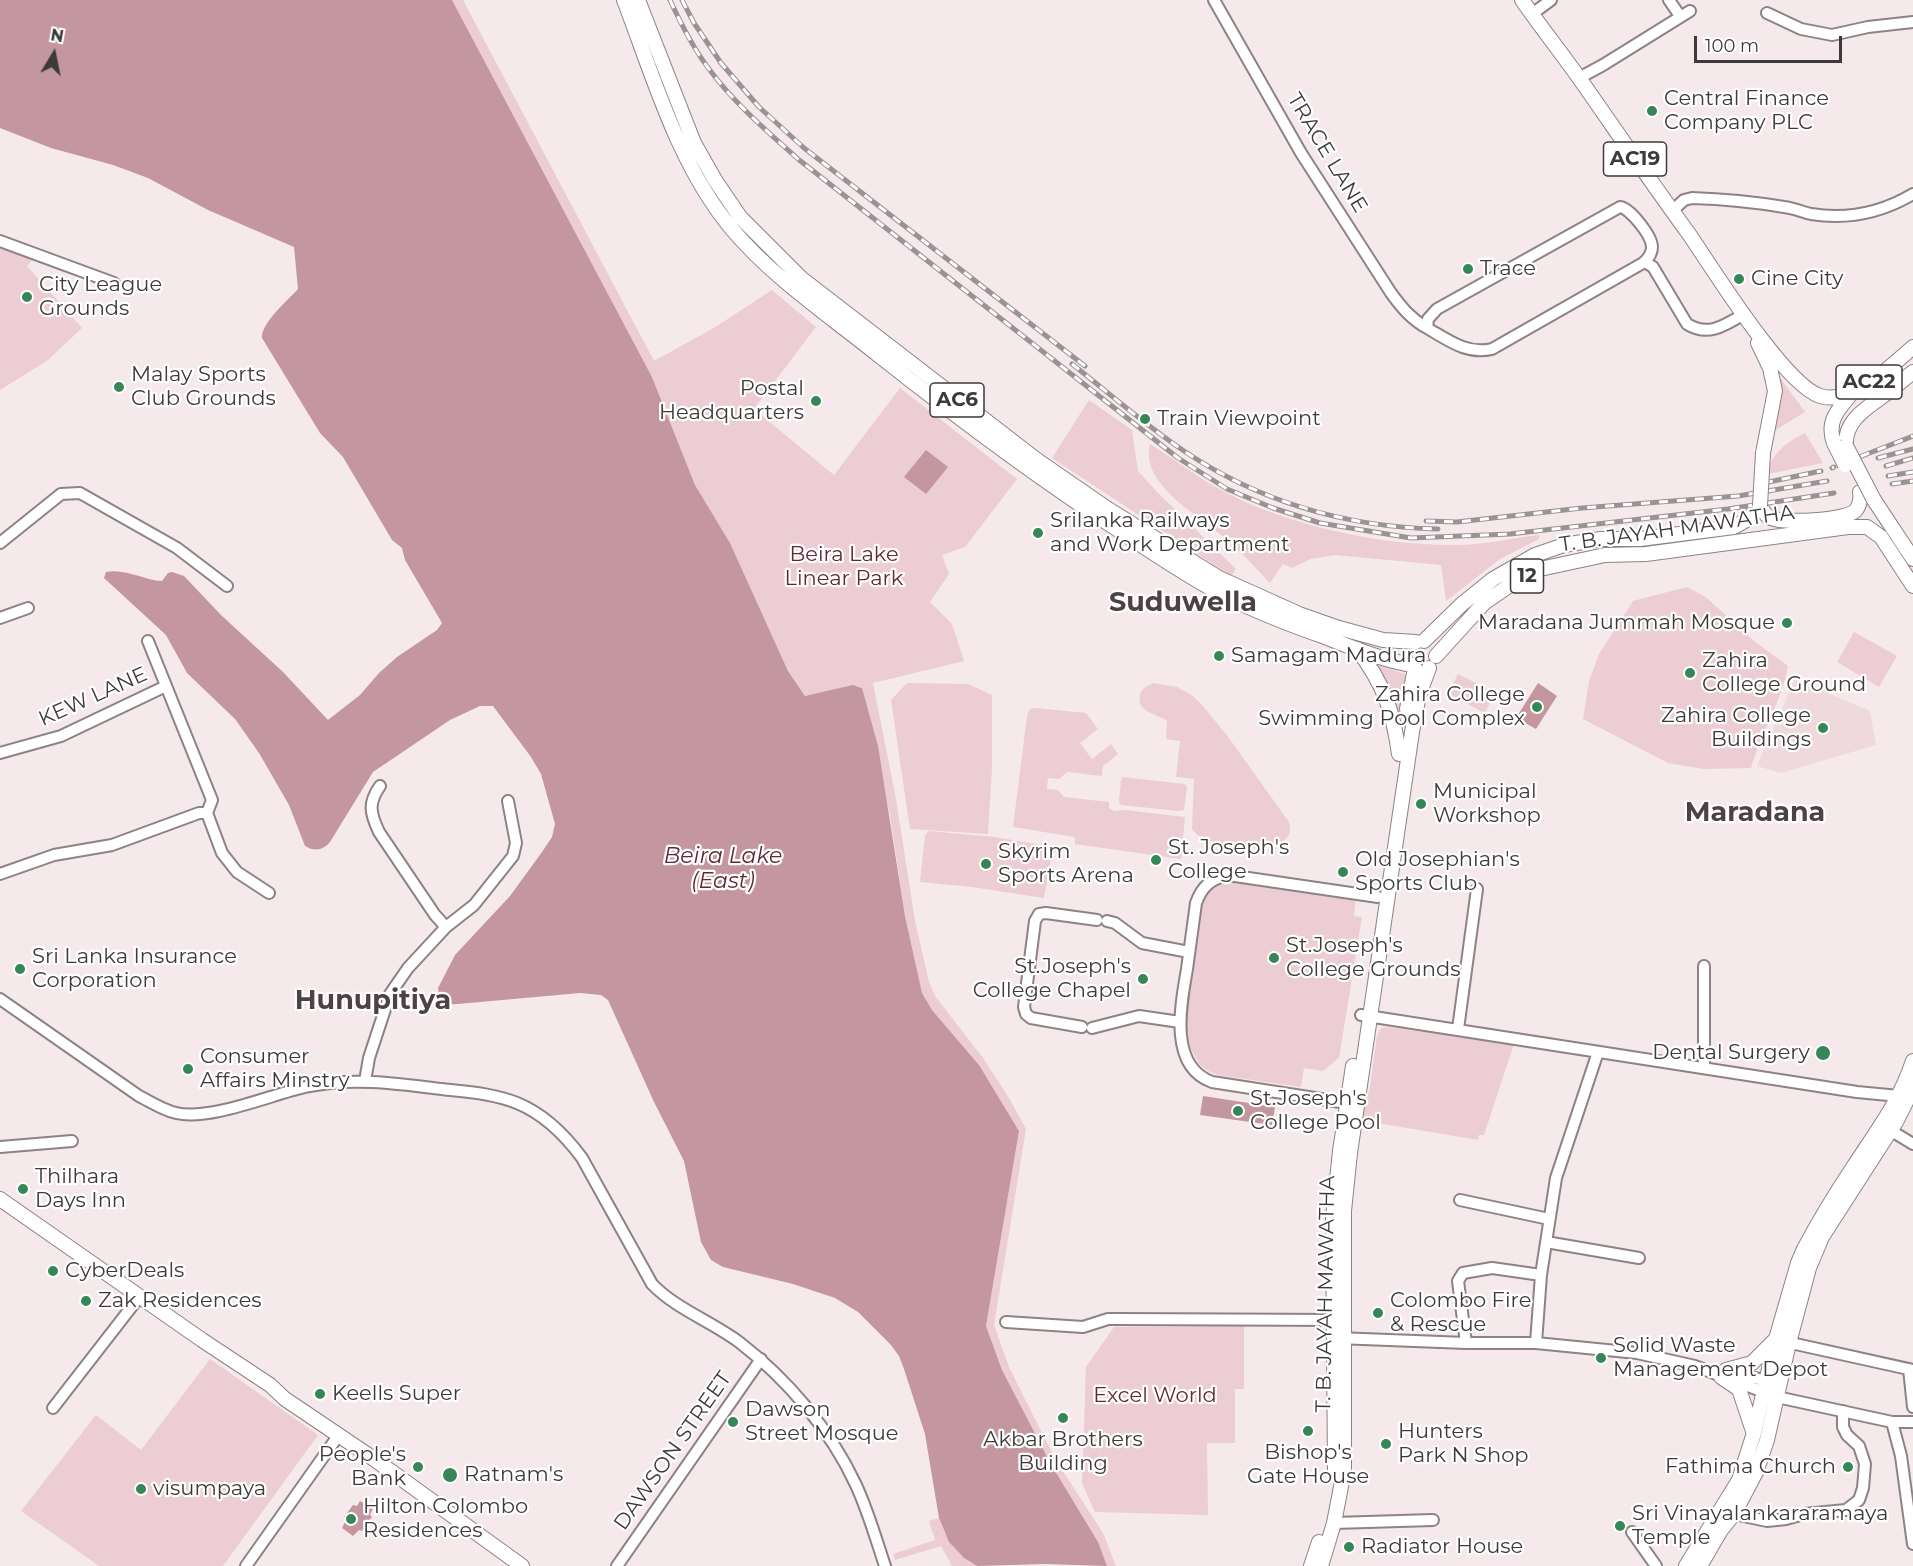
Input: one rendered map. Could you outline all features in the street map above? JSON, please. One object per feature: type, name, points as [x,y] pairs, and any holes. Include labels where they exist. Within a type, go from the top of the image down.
[{"type":"main road","name":"AC6","points":[[624,0],[681,147],[704,188],[730,227],[781,278],[896,369],[1175,559],[1215,590],[1245,605],[1393,662],[1423,664]]},
{"type":"main road","name":"AC6","points":[[638,0],[694,143],[740,217],[801,278],[1034,465]]},
{"type":"main road","name":"AC19","points":[[1522,0],[1745,316]]},
{"type":"main road","name":"AC22","points":[[1745,316],[1797,381],[1818,396],[1833,398],[1852,393]]},
{"type":"main road","points":[[1745,316],[1770,368],[1775,391],[1764,453],[1760,506],[1768,516],[1780,521],[1846,522],[1867,527],[1881,537],[1913,586]]},
{"type":"main road","name":"AC22","points":[[1913,347],[1884,372],[1852,393],[1841,406],[1830,432],[1840,444],[1861,410],[1913,372]]},
{"type":"main road","points":[[1840,444],[1861,498],[1856,510],[1846,522]]},
{"type":"main road","points":[[1840,444],[1913,558]]},
{"type":"main road","name":"T. B. JAYAH MAWATHA","points":[[1420,641],[1493,579],[1535,555],[1564,545],[1601,539],[1640,539],[1734,527],[1748,519],[1760,506]]},
{"type":"main road","name":"T. B. JAYAH MAWATHA","points":[[1311,1566],[1334,1486],[1344,1211],[1378,897],[1399,754],[1423,664],[1484,603],[1540,569],[1605,555],[1646,554],[1846,522]]},
{"type":"main road","points":[[1564,545],[1568,563]]},
{"type":"main road","name":"AC6","points":[[1175,559],[1299,614],[1383,640],[1420,641]]},
{"type":"main road","points":[[1420,641],[1433,646],[1423,664],[1409,661],[1408,650],[1420,641]]},
{"type":"main road","points":[[1357,649],[1380,682],[1389,702],[1395,723],[1399,754]]},
{"type":"main road","name":"T. B. JAYAH MAWATHA","points":[[1339,1320],[1333,1218],[1340,1151],[1347,1103],[1365,1016],[1423,664]]},
{"type":"main road","points":[[1887,1128],[1913,1061]]},
{"type":"main road","points":[[1700,1566],[1721,1530],[1734,1514],[1756,1472],[1767,1440],[1772,1389],[1783,1341],[1822,1237],[1913,1088]]},
{"type":"main road","points":[[0,1199],[270,1385],[285,1399],[374,1459],[522,1566]]},
{"type":"main road","name":"T. B. JAYAH MAWATHA","points":[[1321,1566],[1334,1522],[1344,1471],[1339,1338]]},
{"type":"main road","points":[[1754,1433],[1739,1389],[1723,1373],[1752,1363],[1783,1341]]},
{"type":"main road","points":[[1686,1566],[1739,1480],[1754,1433],[1772,1389]]},
{"type":"street","name":"TRACE LANE","points":[[1214,0],[1301,153],[1391,293],[1414,321],[1427,328]]},
{"type":"street","points":[[1532,14],[1551,0]]},
{"type":"street","points":[[1579,78],[1603,66],[1685,14],[1670,0]]},
{"type":"street","points":[[1767,13],[1801,29],[1832,35],[1868,27],[1913,22]]},
{"type":"street","points":[[1672,211],[1684,200],[1692,198],[1784,207],[1808,213],[1849,217],[1890,207],[1913,194]]},
{"type":"street","points":[[1649,264],[1492,349],[1480,352],[1468,350],[1427,328],[1428,319],[1437,309],[1620,207],[1630,211],[1650,239],[1649,264],[1687,324],[1707,331],[1745,316]]},
{"type":"street","points":[[0,241],[114,284]]},
{"type":"street","points":[[0,543],[61,494],[80,493],[177,548],[227,586]]},
{"type":"street","points":[[0,618],[28,608]]},
{"type":"street","points":[[148,640],[212,800],[207,813],[222,853],[237,872],[269,893]]},
{"type":"street","name":"KEW LANE","points":[[0,753],[61,736],[166,686]]},
{"type":"street","points":[[380,786],[371,799],[373,819],[379,832],[435,915],[446,927]]},
{"type":"street","points":[[364,1081],[390,994],[408,968],[446,927],[474,905],[513,856],[516,843],[508,801]]},
{"type":"street","points":[[0,874],[54,855],[112,845],[200,813],[207,813]]},
{"type":"street","points":[[1347,1103],[1212,1082],[1201,1078],[1193,1070],[1183,1045],[1180,1022],[1196,903],[1199,894],[1215,878],[1228,875],[1378,897]]},
{"type":"street","points":[[1458,1029],[1477,889]]},
{"type":"street","points":[[1180,1022],[1139,1016],[1087,1027],[1031,1018],[1026,1014],[1024,1006],[1035,921],[1039,914],[1046,913],[1102,920],[1115,923],[1142,943],[1189,952]]},
{"type":"street","points":[[1704,966],[1704,1068]]},
{"type":"street","points":[[0,999],[139,1095],[158,1106],[177,1113],[203,1114],[304,1087],[364,1081],[496,1096],[519,1104],[548,1121],[570,1142],[582,1158],[652,1284],[663,1294],[732,1337],[761,1359],[796,1394],[842,1458],[864,1502],[885,1566]]},
{"type":"street","points":[[1365,1016],[1857,1092],[1899,1096]]},
{"type":"street","points":[[1536,1343],[1541,1275],[1556,1178],[1598,1052]]},
{"type":"street","points":[[1887,1128],[1913,1144]]},
{"type":"street","points":[[0,1147],[72,1141]]},
{"type":"street","points":[[1460,1200],[1549,1219]]},
{"type":"street","points":[[1546,1242],[1640,1258]]},
{"type":"street","points":[[1466,1343],[1458,1281],[1463,1273],[1492,1268],[1541,1275]]},
{"type":"street","points":[[53,1408],[140,1296]]},
{"type":"street","points":[[1006,1322],[1083,1327],[1108,1319],[1339,1320]]},
{"type":"street","points":[[1339,1338],[1536,1343],[1637,1353],[1723,1373],[1843,1411],[1892,1422],[1913,1422]]},
{"type":"street","points":[[1783,1341],[1911,1370],[1913,1407]]},
{"type":"street","name":"DAWSON STREET","points":[[616,1566],[761,1359]]},
{"type":"street","points":[[1734,1514],[1767,1521],[1786,1519],[1804,1514],[1846,1510],[1859,1500],[1863,1488],[1865,1464],[1859,1446],[1847,1435],[1843,1427],[1843,1411]]},
{"type":"street","points":[[1892,1422],[1901,1456],[1913,1544]]},
{"type":"street","points":[[246,1566],[338,1436]]},
{"type":"street","points":[[1334,1522],[1433,1520]]},
{"type":"street","points":[[1632,1532],[1656,1566]]},
{"type":"shaded area","name":"Zahira College Buildings","points":[[1795,679],[1870,711],[1876,745],[1781,773],[1757,766]]},
{"type":"green space","name":"Beira Lake Linear Park","points":[[452,0],[463,0],[654,361],[717,326],[772,290],[816,327],[755,410],[834,475],[900,388],[1017,479],[965,547],[942,555],[949,574],[930,602],[952,624],[964,661],[873,683],[896,799],[915,921],[929,982],[935,996],[983,1058],[1026,1129],[994,1325],[1009,1367],[1037,1423],[1057,1462],[1103,1533],[1116,1566],[1107,1566],[1096,1539],[1052,1466],[1002,1370],[986,1326],[1019,1131],[979,1065],[932,1010],[922,993],[905,916],[890,815],[862,688],[858,686],[805,696],[788,671],[730,543],[695,485],[652,377]]},
{"type":"green space","name":"City League Grounds","points":[[3,247],[27,255],[32,260],[27,266],[82,328],[48,360],[0,390],[0,249]]},
{"type":"green space","points":[[1776,372],[1805,412],[1774,431],[1780,396]]},
{"type":"green space","points":[[1089,400],[1132,430],[1138,471],[1236,569],[1231,576],[1052,458]]},
{"type":"green space","points":[[1805,433],[1823,463],[1768,474],[1776,454],[1792,440]]},
{"type":"green space","points":[[1150,444],[1214,486],[1249,503],[1306,524],[1337,532],[1398,542],[1428,544],[1477,544],[1539,535],[1539,539],[1500,559],[1446,601],[1441,565],[1335,555],[1311,559],[1292,568],[1283,564],[1270,583],[1231,543],[1176,500],[1164,487],[1154,474],[1149,459]]},
{"type":"green space","name":"Zahira College Ground","points":[[1687,587],[1707,598],[1754,641],[1788,666],[1781,692],[1751,768],[1704,769],[1668,763],[1583,719],[1589,681],[1599,654],[1633,601]]},
{"type":"green space","points":[[1854,632],[1897,656],[1879,687],[1837,662]]},
{"type":"green space","points":[[1371,663],[1408,675],[1400,715],[1388,690]]},
{"type":"green space","points":[[1458,674],[1495,693],[1485,713],[1448,694]]},
{"type":"green space","points":[[907,683],[968,684],[992,695],[992,768],[988,834],[910,829],[891,700]]},
{"type":"green space","points":[[1154,683],[1177,687],[1193,696],[1226,734],[1289,822],[1289,834],[1283,841],[1271,846],[1241,847],[1212,841],[1200,836],[1192,829],[1194,779],[1176,777],[1180,741],[1166,739],[1167,721],[1141,706],[1143,689]]},
{"type":"green space","points":[[1030,709],[1086,713],[1098,729],[1080,743],[1092,759],[1111,744],[1118,754],[1103,766],[1102,776],[1067,772],[1059,779],[1048,778],[1047,789],[1058,790],[1064,797],[1109,802],[1109,808],[1114,811],[1125,810],[1185,817],[1181,859],[1075,844],[1075,837],[1013,827],[1027,716]]},
{"type":"green space","points":[[1123,777],[1185,784],[1187,787],[1184,810],[1121,805],[1119,802]]},
{"type":"green space","name":"Skyrim Sports Arena","points":[[928,831],[995,837],[1053,847],[1044,898],[920,882],[925,836]]},
{"type":"green space","name":"St.Joseph's College Grounds","points":[[1224,881],[1356,897],[1354,916],[1362,917],[1339,1058],[1323,1071],[1304,1068],[1301,1087],[1218,1075],[1199,1064],[1189,1045],[1185,1029],[1186,1000],[1201,900],[1207,892]]},
{"type":"green space","points":[[1381,1028],[1514,1044],[1484,1135],[1479,1135],[1478,1140],[1360,1120],[1363,1093],[1369,1093],[1377,1036]]},
{"type":"green space","name":"Excel World","points":[[1244,1326],[1244,1389],[1235,1389],[1235,1443],[1207,1443],[1208,1515],[1095,1512],[1082,1483],[1086,1367],[1114,1327]]},
{"type":"green space","points":[[210,1359],[318,1435],[223,1566],[99,1566],[21,1511],[96,1415],[141,1450]]},
{"type":"green space","points":[[939,1518],[953,1546],[977,1566],[952,1566],[941,1546],[895,1560],[893,1554],[935,1540],[929,1521]]},
{"type":"water","name":"Beira Lake (East)","points":[[0,0],[452,0],[652,377],[695,485],[730,543],[788,671],[805,696],[853,685],[862,688],[878,746],[905,916],[922,993],[932,1010],[979,1065],[1019,1131],[986,1326],[1002,1370],[1052,1466],[1098,1542],[1107,1566],[1045,1564],[977,1566],[964,1558],[949,1542],[939,1518],[925,1434],[899,1356],[858,1312],[835,1298],[793,1284],[723,1267],[711,1260],[701,1242],[684,1161],[654,1102],[608,1000],[601,995],[580,993],[458,1004],[450,1004],[442,999],[438,988],[455,955],[510,896],[552,837],[555,824],[541,774],[493,706],[480,706],[450,720],[373,772],[330,842],[325,847],[312,849],[305,846],[289,805],[259,753],[235,719],[187,673],[166,635],[104,578],[106,572],[113,571],[162,581],[168,573],[172,572],[184,576],[221,615],[283,672],[328,720],[360,695],[397,657],[437,630],[442,623],[405,560],[402,548],[392,540],[343,457],[320,433],[262,338],[270,319],[298,289],[294,247],[208,210],[148,178],[113,165],[51,148],[0,128]]},
{"type":"water","points":[[926,450],[948,467],[926,494],[904,477]]},
{"type":"water","name":"Zahira College Swimming Pool Complex","points":[[1538,683],[1557,696],[1536,729],[1516,718]]},
{"type":"water","name":"St.Joseph's College Pool","points":[[1203,1096],[1275,1107],[1272,1125],[1200,1115]]},
{"type":"water","points":[[360,1501],[373,1508],[370,1515],[372,1517],[362,1531],[359,1530],[353,1536],[342,1528],[346,1520],[344,1517],[353,1505],[357,1506]]},
{"type":"railway","points":[[670,0],[703,61],[719,81],[751,116],[798,159],[1178,458],[1227,489],[1273,508],[1320,523],[1411,538],[1510,534],[1728,509],[1834,493]]},
{"type":"railway","points":[[682,0],[694,23],[721,63],[759,107],[804,148],[1085,366]]},
{"type":"railway","points":[[1072,364],[1141,420],[1184,451],[1213,469],[1274,498],[1338,517],[1404,527],[1438,529]]},
{"type":"railway","points":[[1844,463],[1913,436]]},
{"type":"railway","points":[[1878,458],[1913,449]]},
{"type":"railway","points":[[1886,466],[1913,458]]},
{"type":"railway","points":[[1764,483],[1821,471]]},
{"type":"railway","points":[[1888,476],[1913,472]]},
{"type":"railway","points":[[1426,521],[1457,522],[1582,508],[1738,496],[1827,481]]},
{"type":"railway","points":[[1892,484],[1913,481]]},
{"type":"place","name":"Central Finance Company PLC","points":[[1652,111]]},
{"type":"place","name":"Trace","points":[[1468,269]]},
{"type":"place","name":"Cine City","points":[[1739,279]]},
{"type":"place","name":"City League Grounds","points":[[27,297]]},
{"type":"place","name":"Malay Sports Club Grounds","points":[[119,387]]},
{"type":"place","name":"Postal Headquarters","points":[[816,401]]},
{"type":"place","name":"Train Viewpoint","points":[[1145,419]]},
{"type":"place","name":"Srilanka Railways and Work Department","points":[[1038,533]]},
{"type":"place","name":"Maradana Jummah Mosque","points":[[1787,623]]},
{"type":"place","name":"Samagam Madura","points":[[1219,656]]},
{"type":"place","name":"Zahira College Ground","points":[[1690,673]]},
{"type":"place","name":"Zahira College Swimming Pool Complex","points":[[1537,707]]},
{"type":"place","name":"Zahira College Buildings","points":[[1823,728]]},
{"type":"place","name":"Municipal Workshop","points":[[1421,804]]},
{"type":"place","name":"St. Joseph's College","points":[[1156,860]]},
{"type":"place","name":"Skyrim Sports Arena","points":[[986,864]]},
{"type":"place","name":"Old Josephian's Sports Club","points":[[1343,872]]},
{"type":"place","name":"St.Joseph's College Grounds","points":[[1274,958]]},
{"type":"place","name":"Sri Lanka Insurance Corporation","points":[[20,969]]},
{"type":"place","name":"St.Joseph's College Chapel","points":[[1143,979]]},
{"type":"place","name":"Dental Surgery","points":[[1823,1053]]},
{"type":"place","name":"Consumer Affairs Minstry","points":[[188,1069]]},
{"type":"place","name":"St.Joseph's College Pool","points":[[1238,1111]]},
{"type":"place","name":"Thilhara Days Inn","points":[[23,1189]]},
{"type":"place","name":"CyberDeals","points":[[53,1271]]},
{"type":"place","name":"Zak Residences","points":[[86,1301]]},
{"type":"place","name":"Colombo Fire & Rescue","points":[[1378,1313]]},
{"type":"place","name":"Solid Waste Management Depot","points":[[1601,1358]]},
{"type":"place","name":"Keells Super","points":[[320,1394]]},
{"type":"place","name":"Akbar Brothers Building","points":[[1063,1418]]},
{"type":"place","name":"Dawson Street Mosque","points":[[733,1422]]},
{"type":"place","name":"Bishop's Gate House","points":[[1308,1431]]},
{"type":"place","name":"Hunters Park N Shop","points":[[1386,1444]]},
{"type":"place","name":"People's Bank","points":[[418,1467]]},
{"type":"place","name":"Fathima Church","points":[[1848,1467]]},
{"type":"place","name":"Ratnam's","points":[[450,1475]]},
{"type":"place","name":"visumpaya","points":[[141,1489]]},
{"type":"place","name":"Hilton Colombo Residences","points":[[351,1519]]},
{"type":"place","name":"Sri Vinayalankararamaya Temple","points":[[1620,1526]]},
{"type":"place","name":"Radiator House","points":[[1349,1547]]},
{"type":"district","name":"Suduwella","points":[[1183,603]]},
{"type":"district","name":"Maradana","points":[[1755,813]]},
{"type":"district","name":"Hunupitiya","points":[[373,1001]]}]
